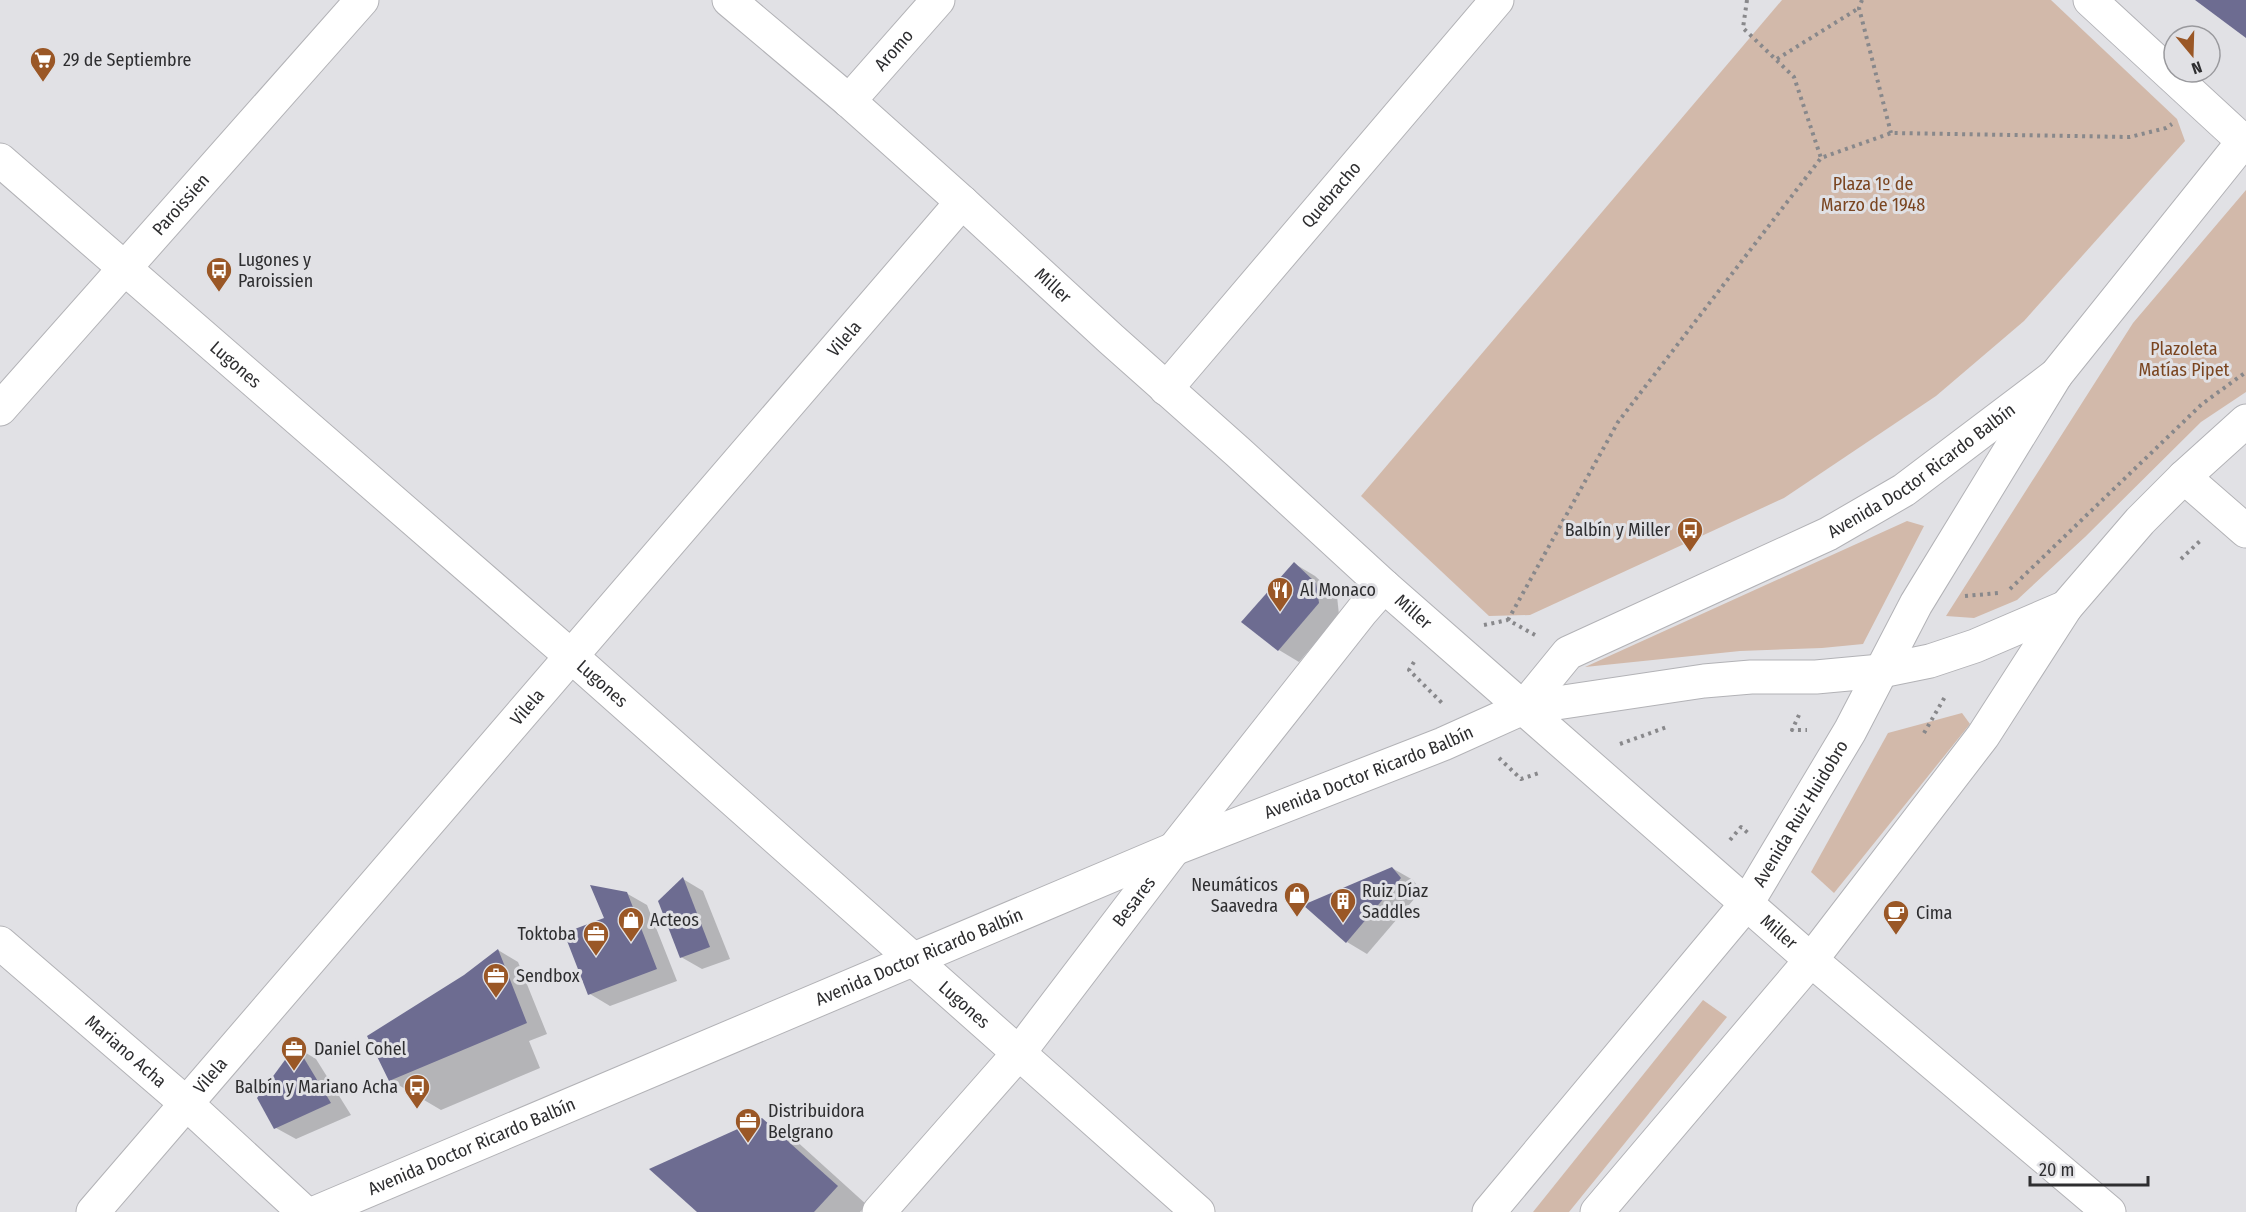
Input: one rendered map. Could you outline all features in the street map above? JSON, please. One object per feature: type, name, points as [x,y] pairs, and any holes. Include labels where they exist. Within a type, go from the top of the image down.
[{"type":"street","name":"Paroissien","points":[[0,409],[362,0]]},
{"type":"street","name":"Miller","points":[[729,0],[962,202],[1384,586],[1811,960],[2109,1212]]},
{"type":"street","name":"Aromo","points":[[849,102],[938,0]]},
{"type":"street","name":"Quebracho","points":[[1166,389],[1497,0]]},
{"type":"street","points":[[2090,0],[2245,140]]},
{"type":"street","name":"Avenida Doctor Ricardo Balbín","points":[[1523,708],[1568,653],[1828,534],[1904,490],[2056,375],[2245,140]]},
{"type":"street","name":"Lugones","points":[[0,160],[571,656],[1017,1054],[1198,1212]]},
{"type":"street","name":"Vilela","points":[[93,1212],[962,202]]},
{"type":"street","name":"Avenida Ruiz Huidobro","points":[[1489,1212],[1747,903],[1850,731],[1916,604],[2056,375]]},
{"type":"street","points":[[1597,1212],[1811,960],[1983,736],[2066,607],[2140,521],[2184,477],[2246,422]]},
{"type":"street","points":[[2184,477],[2246,531]]},
{"type":"street","name":"Besares","points":[[879,1212],[1017,1054],[1174,849],[1384,586]]},
{"type":"street","name":"Avenida Doctor Ricardo Balbín","points":[[317,1212],[1174,849],[1443,744],[1523,708],[1704,681],[1751,677],[1816,677],[1881,671],[1930,661],[1975,646],[2066,607]]},
{"type":"street","name":"Mariano Acha","points":[[0,943],[187,1104],[304,1212]]},
{"type":"path","points":[[1748,0],[1743,27],[1794,77],[1821,158]]},
{"type":"path","points":[[1862,0],[1859,8],[1891,133]]},
{"type":"path","points":[[1777,59],[1859,8]]},
{"type":"path","points":[[1508,620],[1618,422],[1821,158],[1891,133],[2130,137],[2166,128],[2176,122],[2197,99]]},
{"type":"path","points":[[1957,597],[2006,593],[2202,404],[2246,372]]},
{"type":"green space","name":"Plaza 1º de Marzo de 1948","points":[[1782,0],[2051,0],[2177,119],[2185,141],[2024,321],[1936,396],[1784,498],[1530,615],[1489,616],[1361,496]]},
{"type":"green space","name":"Plazoleta Matías Pipet","points":[[2246,190],[2246,392],[2201,422],[2085,537],[2017,600],[1974,618],[1946,616],[2133,323]]},
{"type":"green space","points":[[1907,521],[1924,526],[1863,644],[1740,651],[1585,667]]},
{"type":"green space","points":[[1962,713],[1970,724],[1834,893],[1811,872],[1888,733]]},
{"type":"green space","points":[[1703,1000],[1727,1017],[1569,1212],[1533,1212]]},
{"type":"building","points":[[2195,0],[2246,0],[2246,38]]},
{"type":"building","name":"Al Monaco","points":[[1294,562],[1316,583],[1319,603],[1278,651],[1241,622]]},
{"type":"building","name":"Ruiz Díaz Saddles","points":[[1392,867],[1401,878],[1346,943],[1303,905]]},
{"type":"building","points":[[683,877],[710,947],[680,958],[658,901]]},
{"type":"building","points":[[590,885],[627,892],[657,969],[588,995],[564,933],[604,918]]},
{"type":"building","points":[[498,949],[527,1023],[389,1081],[367,1036],[464,975]]},
{"type":"building","name":"Daniel Cohel","points":[[296,1045],[331,1103],[274,1129],[257,1098]]},
{"type":"building","name":"Distribuidora Belgrano","points":[[762,1118],[838,1186],[814,1212],[697,1212],[649,1169]]},
{"type":"place","name":"29 de Septiembre","points":[[43,83]]},
{"type":"place","name":"Lugones y Paroissien","points":[[219,293]]},
{"type":"place","name":"Balbín y Miller","points":[[1690,553]]},
{"type":"place","name":"Al Monaco","points":[[1280,613]]},
{"type":"place","name":"Neumáticos Saavedra","points":[[1297,918]]},
{"type":"place","name":"Ruiz Díaz Saddles","points":[[1343,924]]},
{"type":"place","name":"Cima","points":[[1896,936]]},
{"type":"place","name":"Acteos","points":[[631,943]]},
{"type":"place","name":"Toktoba","points":[[596,957]]},
{"type":"place","name":"Sendbox","points":[[496,999]]},
{"type":"place","name":"Daniel Cohel","points":[[294,1072]]},
{"type":"place","name":"Balbín y Mariano Acha","points":[[417,1110]]},
{"type":"place","name":"Distribuidora Belgrano","points":[[748,1144]]}]
